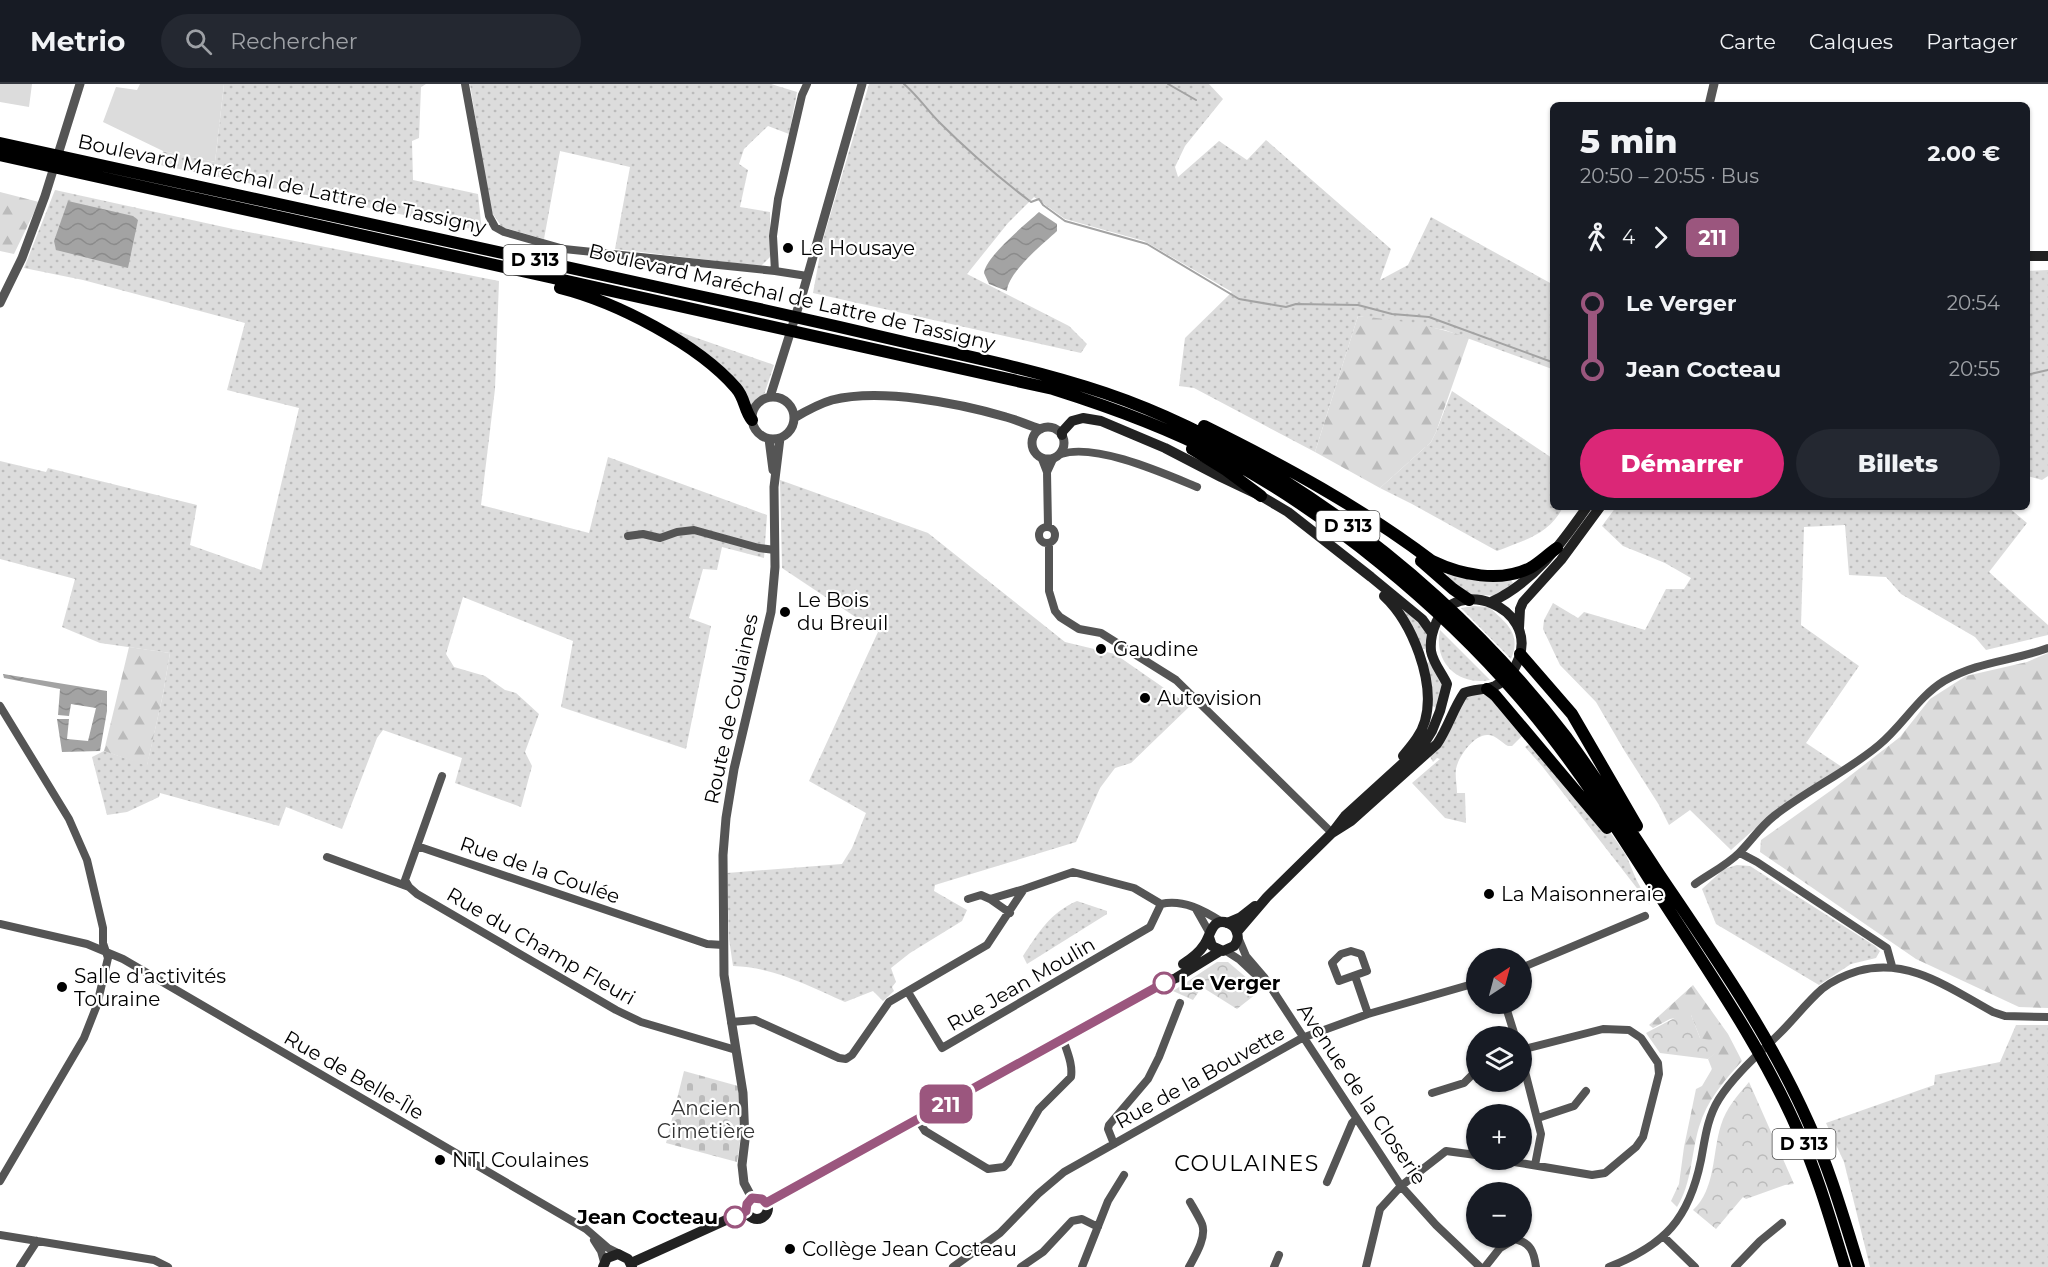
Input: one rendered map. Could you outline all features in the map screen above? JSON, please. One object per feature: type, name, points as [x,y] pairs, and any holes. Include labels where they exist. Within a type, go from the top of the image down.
[{"type":"highway","name":"Boulevard Maréchal de Lattre de Tassigny","points":[[0,142],[33,156]]},
{"type":"highway","name":"Boulevard Maréchal de Lattre de Tassigny","points":[[0,155],[33,156],[990,361],[1076,384],[1147,415]]},
{"type":"highway","name":"Boulevard Maréchal de Lattre de Tassigny","points":[[80,166],[438,253],[1053,389],[1147,415]]},
{"type":"highway","points":[[438,253],[567,289],[627,312],[670,337],[719,371],[742,395],[745,411],[752,420]]},
{"type":"highway","points":[[1262,496],[1147,415],[1159,407],[1248,448],[1381,526],[1444,567],[1485,576],[1500,576],[1530,568],[1557,548]]},
{"type":"highway","name":"D 313","points":[[1147,415],[1274,487],[1316,515],[1375,560],[1434,610],[1473,647],[1520,698],[1560,747],[1598,800],[1721,990],[1776,1085],[1799,1132],[1819,1184],[1845,1267]]},
{"type":"highway","name":"D 313","points":[[1147,415],[1197,431],[1279,477],[1349,526],[1432,594],[1479,638],[1526,688],[1579,756],[1660,876],[1750,1014],[1788,1079],[1811,1126],[1832,1182],[1859,1267]]},
{"type":"highway","points":[[1381,526],[1468,600]]},
{"type":"highway","points":[[1518,659],[1572,714],[1619,798],[1661,865],[1660,876]]},
{"type":"highway","points":[[1491,687],[1525,733],[1601,819],[1626,855],[1636,859]]},
{"type":"main road","points":[[2030,256],[2048,256]]},
{"type":"main road","points":[[1063,438],[1065,427],[1072,421],[1083,418],[1101,421],[1165,448],[1262,496],[1288,512],[1434,629]]},
{"type":"main road","points":[[1491,602],[1510,593],[1528,579],[1557,548],[1585,510]]},
{"type":"main road","points":[[1332,833],[1351,821],[1428,753],[1444,733],[1464,693],[1491,687],[1503,681],[1518,659],[1520,609],[1523,602],[1561,560],[1598,510]]},
{"type":"main road","points":[[1366,797],[1418,737],[1425,722],[1428,703],[1424,671],[1410,635],[1401,617],[1378,590],[1371,577]]},
{"type":"main road","points":[[766,1203],[1153,988],[1176,978],[1197,963],[1234,946],[1238,935],[1267,897],[1332,833],[1345,816],[1413,755],[1432,731],[1447,684],[1431,652],[1434,629],[1439,617],[1447,608],[1455,603],[1468,600],[1491,602],[1505,610],[1519,629]]},
{"type":"main road","points":[[1443,676],[1460,687],[1473,690]]},
{"type":"main road","points":[[1153,988],[1193,957],[1205,944],[1214,925],[1241,916],[1267,897]]},
{"type":"main road","points":[[1225,922],[1238,935]]},
{"type":"main road","points":[[1209,934],[1212,946],[1223,951]]},
{"type":"main road","points":[[752,1198],[762,1199],[766,1203],[766,1212],[762,1217],[752,1217],[746,1211],[747,1204],[752,1198]]},
{"type":"main road","points":[[604,1265],[611,1256],[621,1254],[632,1265],[746,1211]]},
{"type":"street","points":[[0,303],[22,258],[45,196],[80,84]]},
{"type":"street","points":[[465,84],[489,216],[495,227],[504,232],[564,249],[807,276]]},
{"type":"street","points":[[775,271],[773,236],[778,199],[802,95],[807,84]]},
{"type":"street","points":[[770,397],[803,292],[862,84]]},
{"type":"street","points":[[1710,102],[1714,84]]},
{"type":"street","points":[[778,374],[781,398]]},
{"type":"street","points":[[790,404],[794,418],[814,406],[842,398],[880,396],[948,404],[1008,417],[1041,429],[1054,428],[1073,450]]},
{"type":"street","points":[[780,438],[769,439],[759,434],[752,420],[756,405],[762,399],[781,398],[790,404],[814,406]]},
{"type":"street","name":"Route de Coulaines","points":[[752,1198],[744,1183],[743,1093],[723,975],[723,855],[734,769],[771,612],[775,550],[775,481],[780,438],[792,429],[794,418]]},
{"type":"street","points":[[1026,425],[1032,439],[1033,450],[1042,459],[1047,472],[1048,526]]},
{"type":"street","points":[[1032,439],[1041,429]]},
{"type":"street","points":[[1047,472],[1057,456],[1063,438]]},
{"type":"street","name":"Route de Coulaines","points":[[769,439],[775,481]]},
{"type":"street","points":[[1042,459],[1073,450],[1131,461],[1197,487]]},
{"type":"street","points":[[1049,543],[1043,542],[1039,535],[1042,528],[1048,526],[1053,528],[1056,534],[1049,543],[1049,591],[1055,611],[1060,617],[1079,628],[1101,633],[1176,680],[1332,833]]},
{"type":"street","points":[[628,536],[644,534],[660,538],[677,532],[694,531],[775,550]]},
{"type":"street","points":[[1695,884],[1740,853],[1752,837],[1774,816],[1879,745],[1922,698],[1942,682],[1988,662],[2031,654],[2048,648]]},
{"type":"street","points":[[0,706],[69,819],[87,860],[108,958],[100,994],[84,1038],[0,1181]]},
{"type":"street","points":[[409,887],[405,880],[442,776]]},
{"type":"street","name":"Rue de la Coulée","points":[[417,846],[706,944],[723,945]]},
{"type":"street","points":[[1740,853],[1887,948],[1892,966]]},
{"type":"street","name":"Rue du Champ Fleuri","points":[[327,857],[409,887],[417,894],[616,1010],[641,1022],[736,1050]]},
{"type":"street","points":[[990,899],[1073,872],[1134,888],[1161,904],[1172,902],[1196,909],[1225,922]]},
{"type":"street","points":[[731,1022],[755,1020],[839,1058],[846,1059],[852,1055],[889,1002],[987,945],[1024,889]]},
{"type":"street","points":[[968,899],[981,895],[1010,913]]},
{"type":"street","name":"Rue Jean Moulin","points":[[908,992],[942,1048],[1150,927],[1161,904]]},
{"type":"street","points":[[1196,909],[1209,934]]},
{"type":"street","points":[[1532,963],[1645,916]]},
{"type":"street","name":"Rue de Belle-Île","points":[[0,924],[105,950],[123,959],[586,1229],[608,1248],[621,1254]]},
{"type":"street","name":"Avenue de la Closerie","points":[[1238,935],[1246,956],[1271,988],[1401,1186],[1436,1225],[1480,1267]]},
{"type":"street","name":"Avenue de la Closerie","points":[[1223,951],[1240,960],[1271,988]]},
{"type":"street","points":[[1351,951],[1361,954],[1367,971],[1355,976],[1339,981],[1332,963],[1341,954],[1351,951]]},
{"type":"street","points":[[1609,1267],[1632,1258],[1664,1236],[1689,1202],[1697,1178],[1707,1125],[1719,1099],[1823,988],[1847,974],[1874,967],[1892,966],[1914,971],[2005,1016],[2048,1017]]},
{"type":"street","points":[[1355,976],[1368,1014]]},
{"type":"street","name":"Rue de la Bouvette","points":[[953,1267],[1000,1233],[1038,1194],[1064,1172],[1302,1038],[1368,1014],[1466,985]]},
{"type":"street","points":[[1114,1144],[1108,1129],[1109,1125],[1148,1079],[1180,1003]]},
{"type":"street","points":[[1532,1047],[1603,1029],[1629,1029],[1641,1038],[1658,1063],[1659,1074],[1643,1137],[1636,1147],[1605,1173],[1592,1175],[1532,1165]]},
{"type":"street","points":[[918,1120],[925,1131],[988,1169],[1004,1167],[1039,1109],[1071,1077],[1072,1071],[1064,1039]]},
{"type":"street","points":[[1432,1093],[1466,1081]]},
{"type":"street","points":[[1538,1118],[1574,1106],[1586,1091]]},
{"type":"street","points":[[1531,1092],[1541,1134],[1535,1165]]},
{"type":"street","points":[[1327,1182],[1352,1123],[1356,1119]]},
{"type":"street","points":[[1366,1267],[1380,1209],[1401,1186],[1446,1151],[1466,1154]]},
{"type":"street","points":[[1082,1267],[1108,1201],[1124,1175]]},
{"type":"street","points":[[1190,1202],[1202,1225],[1203,1232],[1190,1267]]},
{"type":"street","points":[[1021,1267],[1043,1252],[1072,1221],[1082,1219],[1098,1227]]},
{"type":"street","points":[[1735,1267],[1760,1241],[1782,1223]]},
{"type":"street","name":"Rue de Belle-Île","points":[[586,1229],[601,1251],[604,1265]]},
{"type":"street","points":[[0,1235],[154,1260],[168,1267]]},
{"type":"street","points":[[1664,1236],[1695,1267]]},
{"type":"street","points":[[1485,1267],[1500,1248],[1515,1239],[1528,1244],[1533,1251],[1536,1267]]},
{"type":"street","points":[[20,1267],[37,1241]]},
{"type":"street","points":[[1274,1267],[1279,1255]]},
{"type":"green space","points":[[0,84],[32,84],[29,107],[0,102]]},
{"type":"green space","points":[[140,84],[224,84],[215,162],[163,151],[103,122],[116,87],[137,90]]},
{"type":"green space","points":[[224,84],[426,84],[421,87],[419,138],[412,141],[413,180],[478,194],[482,231],[160,165],[163,151],[215,162]]},
{"type":"green space","points":[[470,84],[771,84],[797,92],[789,134],[768,126],[744,149],[739,164],[748,170],[740,207],[770,212],[770,257],[761,266],[615,249],[630,167],[560,151],[544,239],[502,227],[490,210]]},
{"type":"green space","points":[[869,84],[1209,84],[1223,99],[1185,146],[1175,167],[1178,177],[1219,141],[1247,160],[1266,140],[1391,249],[1380,280],[1408,265],[1431,217],[1550,283],[1550,368],[1445,330],[1358,316],[1315,452],[1194,388],[1179,386],[1185,338],[1232,292],[1144,241],[1065,219],[1034,197],[1008,223],[967,274],[1069,326],[1087,344],[1081,353],[813,293],[822,243]]},
{"type":"green space","points":[[55,190],[233,229],[499,281],[495,389],[481,505],[589,533],[608,457],[767,515],[764,558],[722,547],[717,570],[703,569],[689,618],[711,626],[686,749],[561,707],[573,641],[463,597],[446,654],[454,667],[485,676],[505,690],[516,693],[539,714],[525,752],[532,766],[521,807],[455,783],[462,758],[383,730],[377,738],[342,829],[286,807],[279,826],[160,793],[159,797],[127,812],[107,815],[92,757],[104,751],[147,765],[170,653],[100,643],[62,627],[75,579],[0,559],[0,461],[46,472],[48,468],[197,505],[190,545],[261,570],[299,408],[227,390],[245,323],[83,280],[24,268]]},
{"type":"green space","points":[[0,192],[39,202],[14,254],[0,251]]},
{"type":"green space","points":[[2048,270],[2048,476],[2042,480],[2030,477],[2030,271]]},
{"type":"green space","points":[[1358,316],[1414,324],[1469,338],[1431,442],[1380,488],[1315,452]]},
{"type":"green space","points":[[654,323],[774,365],[764,395],[751,407],[747,400]]},
{"type":"green space","points":[[1452,391],[1550,457],[1550,510],[1561,510],[1551,524],[1543,530],[1526,540],[1497,551],[1380,488],[1431,442]]},
{"type":"green space","points":[[780,480],[928,533],[1065,642],[1115,654],[1190,706],[1131,763],[1115,768],[1100,788],[1076,842],[935,885],[934,891],[967,910],[962,921],[910,953],[891,968],[896,982],[892,987],[894,991],[883,1001],[873,991],[845,1002],[777,974],[733,966],[729,939],[727,873],[842,864],[852,848],[866,813],[809,781],[878,632],[782,568]]},
{"type":"green space","points":[[1614,510],[2012,510],[2027,523],[1989,572],[2048,625],[2048,635],[1986,650],[1975,637],[1901,594],[1886,577],[1849,575],[1845,525],[1804,527],[1801,625],[1859,666],[1806,743],[1842,767],[1770,815],[1731,850],[1690,810],[1669,825],[1596,702],[1560,665],[1543,629],[1544,620],[1553,603],[1578,618],[1584,612],[1645,630],[1666,589],[1684,589],[1691,578],[1665,563],[1623,546],[1602,526]]},
{"type":"green space","points":[[1450,572],[1510,579],[1513,583],[1497,596],[1469,594],[1448,578],[1447,574]]},
{"type":"green space","points":[[1489,607],[1510,629],[1515,642],[1511,659],[1461,608]]},
{"type":"green space","points":[[1404,608],[1432,633],[1425,649],[1422,649],[1401,610]]},
{"type":"green space","points":[[1440,630],[1490,680],[1468,679],[1450,669],[1440,652]]},
{"type":"green space","points":[[129,647],[170,653],[147,766],[104,751]]},
{"type":"green space","points":[[2048,653],[2048,1008],[2019,1007],[1916,959],[1760,852],[1761,840],[1833,789],[1900,737],[1930,699],[1966,676],[2027,662]]},
{"type":"green space","points":[[1429,662],[1447,684],[1436,708],[1431,705],[1427,663]]},
{"type":"green space","points":[[1487,689],[1525,733],[1512,746],[1508,746],[1491,735],[1477,738],[1472,742],[1460,758],[1456,772],[1457,793],[1465,793],[1466,823],[1445,818],[1412,783],[1440,759],[1437,758],[1433,762],[1428,753],[1464,693]]},
{"type":"green space","points":[[1533,741],[1601,819],[1626,855],[1650,905],[1525,747]]},
{"type":"green space","points":[[1737,865],[1750,866],[1875,946],[1880,951],[1876,958],[1851,964],[1819,985],[1716,924],[1702,889],[1724,869]]},
{"type":"green space","points":[[1077,901],[1107,911],[1107,914],[1027,964],[1023,956],[1040,931],[1059,911]]},
{"type":"green space","points":[[1217,962],[1228,962],[1261,990],[1237,1009],[1202,987],[1193,1000],[1173,991]]},
{"type":"green space","points":[[1693,985],[1728,1034],[1742,1061],[1717,1091],[1702,1117],[1686,1188],[1677,1207],[1671,1201],[1679,1184],[1696,1089],[1702,1086],[1712,1069],[1708,1059],[1715,1053],[1700,1038],[1691,1015],[1670,1019],[1653,1028],[1649,1025]]},
{"type":"green space","points":[[1684,1013],[1691,1015],[1700,1038],[1709,1040],[1716,1053],[1708,1059],[1660,1053],[1646,1033]]},
{"type":"green space","points":[[2016,1025],[2048,1025],[2048,1267],[1870,1267],[1844,1162],[1826,1123],[1934,1085],[1935,1075],[2000,1062]]},
{"type":"green space","name":"Ancien Cimetière","points":[[684,1071],[738,1086],[740,1103],[737,1113],[740,1115],[741,1135],[737,1162],[666,1143]]},
{"type":"green space","points":[[1749,1082],[1794,1184],[1746,1199],[1743,1197],[1716,1229],[1693,1210],[1706,1192],[1710,1181],[1723,1119]]},
{"type":"water","points":[[68,201],[133,216],[138,220],[128,268],[56,250],[54,241]]},
{"type":"water","points":[[1039,212],[1057,224],[1057,231],[1013,275],[1007,291],[989,284],[984,273],[986,266],[1007,241]]},
{"type":"water","points":[[3,674],[107,691],[107,711],[100,751],[62,752],[57,719],[69,719],[67,739],[88,741],[96,708],[71,704],[69,716],[58,715],[60,689],[4,678]]},
{"type":"waterway","points":[[904,84],[961,143],[1031,202],[1039,199],[1043,205],[1065,221],[1147,244],[1239,299],[1286,307],[1296,304],[1358,305],[1392,314],[1429,317],[1550,361]]},
{"type":"waterway","points":[[1168,84],[1196,100]]},
{"type":"waterway","points":[[2030,374],[2048,370]]},
{"type":"bus line","name":"211","points":[[735,1217],[746,1211],[747,1204],[752,1198],[758,1197],[766,1203],[1164,983]]},
{"type":"place","name":"Le Housaye","points":[[788,248]]},
{"type":"place","name":"Le Bois du Breuil","points":[[785,612]]},
{"type":"place","name":"Gaudine","points":[[1101,649]]},
{"type":"place","name":"Autovision","points":[[1145,698]]},
{"type":"place","name":"La Maisonneraie","points":[[1489,894]]},
{"type":"place","name":"Le Verger","points":[[1164,983]]},
{"type":"place","name":"Salle d'activités Touraine","points":[[62,987]]},
{"type":"place","name":"NTI Coulaines","points":[[440,1160]]},
{"type":"place","name":"Jean Cocteau","points":[[735,1217]]},
{"type":"place","name":"Collège Jean Cocteau","points":[[790,1249]]},
{"type":"district","name":"COULAINES","points":[[1247,1163]]}]
